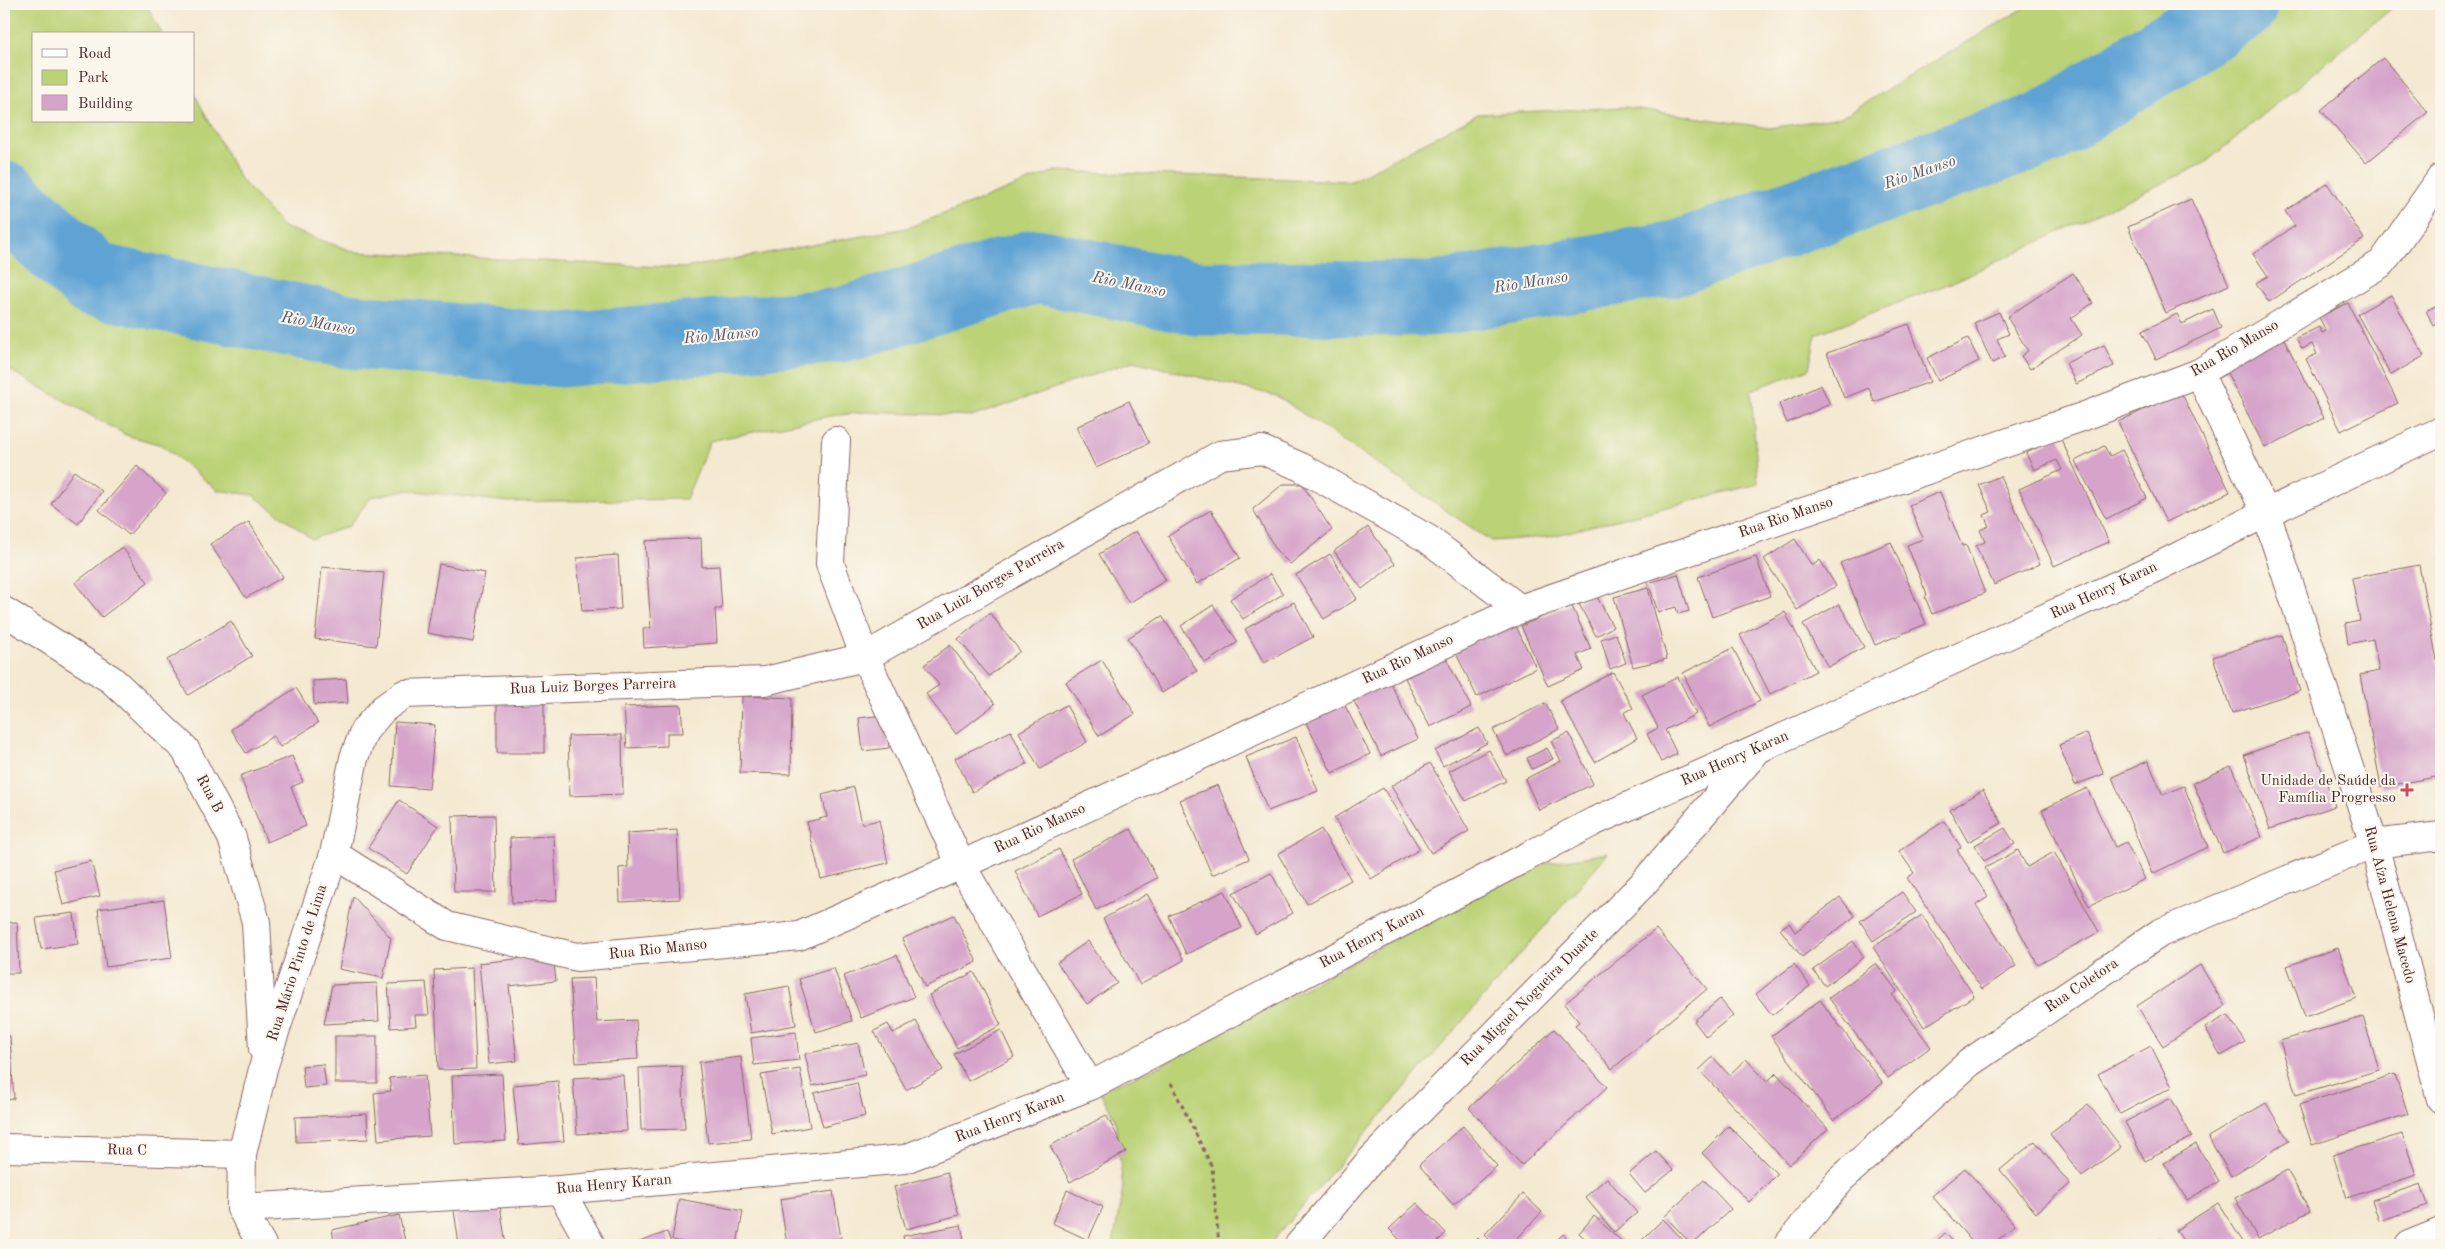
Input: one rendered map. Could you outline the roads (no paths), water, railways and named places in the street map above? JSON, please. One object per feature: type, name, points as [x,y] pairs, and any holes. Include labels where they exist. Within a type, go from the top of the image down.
[{"type":"street","name":"Rua Rio Manso","points":[[334,854],[447,926],[577,958],[799,936],[961,865],[1520,609],[2082,417],[2199,373],[2382,263],[2441,178]]},
{"type":"street","name":"Rua Aíza Helena Macedo","points":[[2199,373],[2266,513],[2374,844],[2441,1099]]},
{"type":"street","name":"Rua Henry Karan","points":[[241,1208],[560,1190],[906,1159],[1090,1086],[1595,821],[1758,749],[2148,571],[2441,431]]},
{"type":"street","points":[[836,441],[830,564],[866,657],[961,865],[1090,1086]]},
{"type":"street","name":"Rua Luiz Borges Parreira","points":[[404,694],[766,681],[866,657],[1220,456],[1262,450],[1301,467],[1428,540],[1520,609]]},
{"type":"street","name":"Rua B","points":[[4,611],[112,680],[185,749],[232,838],[256,922],[264,1065]]},
{"type":"street","name":"Rua Mário Pinto de Lima","points":[[241,1208],[242,1154],[264,1065],[334,854],[354,758],[364,731],[383,709],[404,694]]},
{"type":"street","name":"Rua Miguel Nogueira Duarte","points":[[1299,1245],[1370,1161],[1642,885],[1758,749]]},
{"type":"street","name":"Rua Coletora","points":[[1788,1245],[1840,1180],[1969,1063],[2160,933],[2374,844],[2441,836]]},
{"type":"street","name":"Rua C","points":[[8,1148],[242,1154]]},
{"type":"street","points":[[560,1190],[591,1245]]},
{"type":"street","points":[[241,1208],[262,1245]]},
{"type":"street","points":[[2409,1245],[2441,1232]]},
{"type":"waterway","name":"Rio Manso","points":[[4,198],[94,280],[347,331],[561,350],[841,325],[1036,266],[1196,298],[1432,299],[1677,258],[2045,128],[2241,4]]},
{"type":"place","name":"Unidade de Saúde da Família Progresso","points":[[2407,790]]}]
